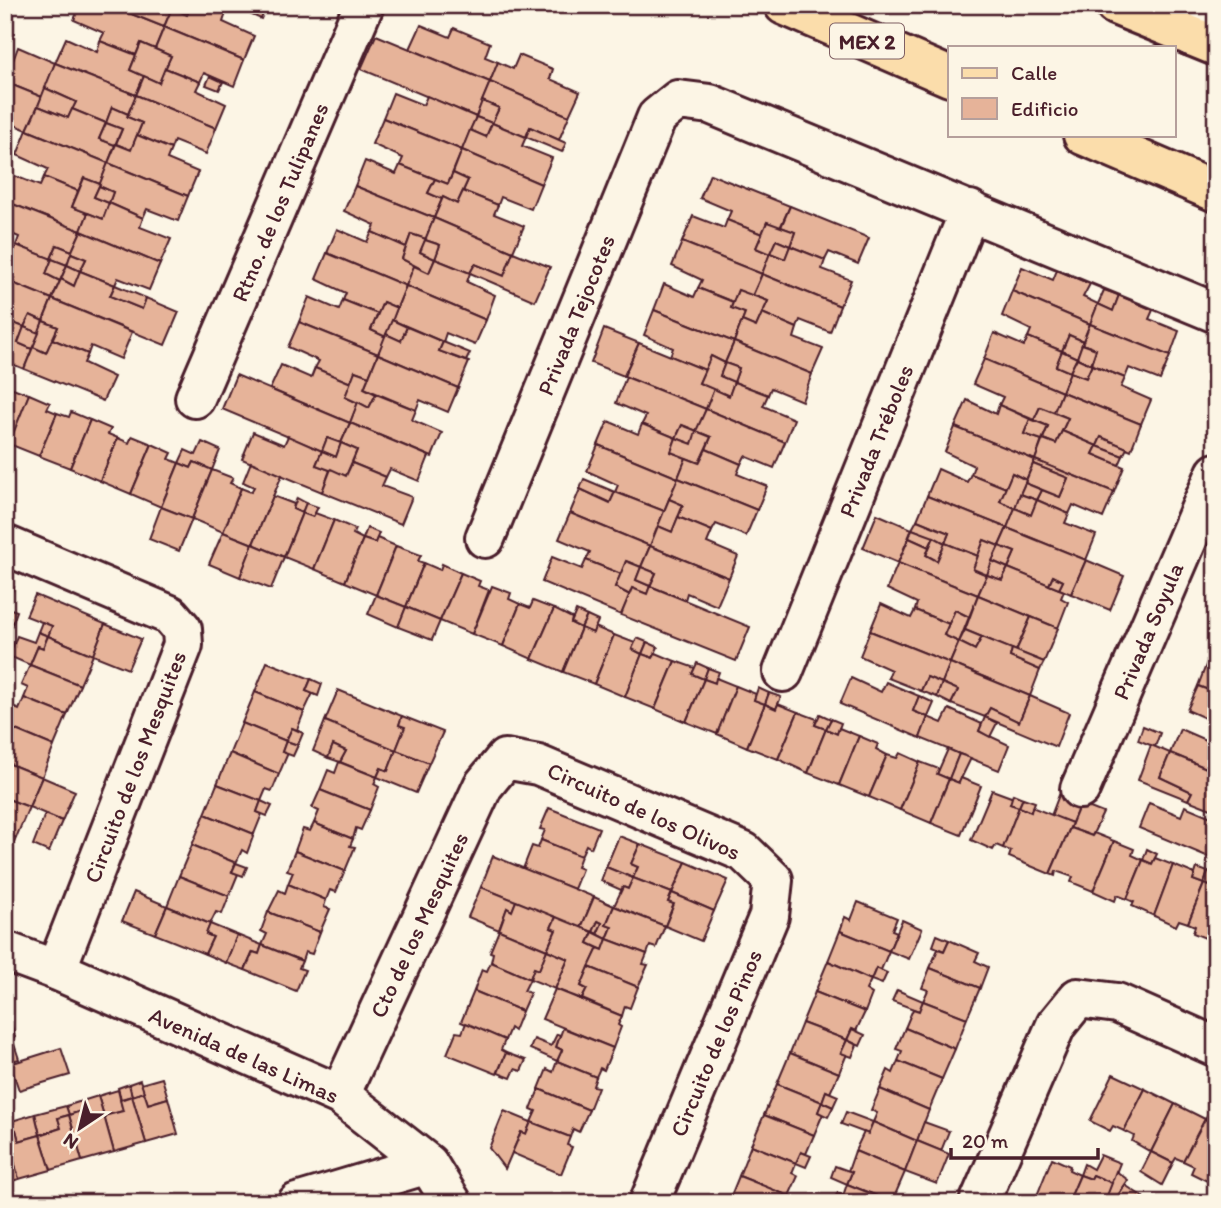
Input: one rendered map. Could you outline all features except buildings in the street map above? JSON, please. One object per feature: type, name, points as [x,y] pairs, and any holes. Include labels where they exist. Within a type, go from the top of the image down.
[{"type":"main road","name":"MEX 2","points":[[784,5],[948,76]]},
{"type":"main road","points":[[1115,5],[1203,29]]},
{"type":"main road","points":[[1085,136],[1216,192]]},
{"type":"street","name":"Rtno. de los Tulipanes","points":[[195,398],[364,5]]},
{"type":"street","name":"Privada Tejocotes","points":[[485,538],[657,117],[678,100],[710,104],[970,210]]},
{"type":"street","points":[[970,210],[1216,313]]},
{"type":"street","name":"Privada Tréboles","points":[[783,672],[970,210]]},
{"type":"street","name":"Privada Soyula","points":[[1080,789],[1216,472]]},
{"type":"street","name":"Circuito de los Mesquites","points":[[5,545],[170,615],[182,629],[183,645],[56,970]]},
{"type":"street","name":"Circuito de los Olivos","points":[[505,760],[538,765],[744,852],[774,880]]},
{"type":"street","name":"Cto de los Mesquites","points":[[340,1095],[483,786],[505,760]]},
{"type":"street","name":"Circuito de los Pinos","points":[[649,1203],[769,916],[774,880]]},
{"type":"street","name":"Avenida de las Limas","points":[[5,951],[56,970],[340,1095],[428,1164],[452,1203]]},
{"type":"street","points":[[979,1203],[1056,1025],[1078,998],[1117,1003],[1216,1046]]},
{"type":"street","points":[[297,1203],[428,1164]]}]
